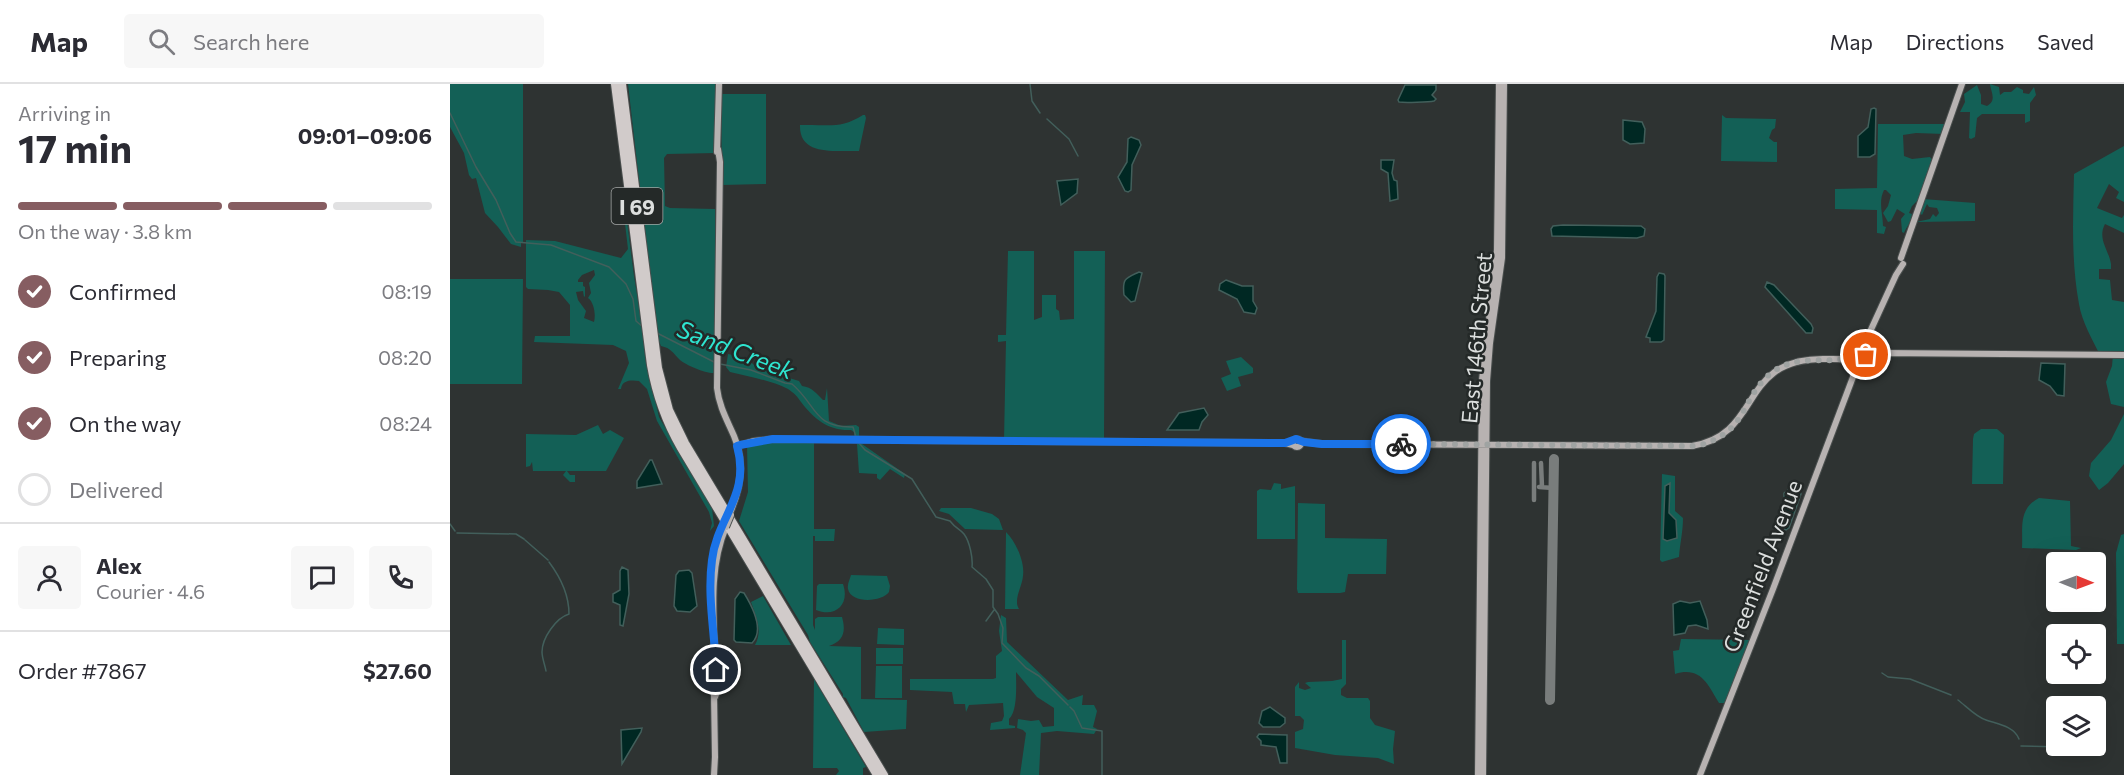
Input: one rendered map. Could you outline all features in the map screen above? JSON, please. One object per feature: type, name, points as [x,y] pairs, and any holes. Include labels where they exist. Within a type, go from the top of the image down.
[{"type":"highway","name":"I 69","points":[[615,84],[650,331],[663,391],[679,433],[884,775]]},
{"type":"highway","name":"I 69","points":[[622,84],[657,393],[677,441],[877,775]]},
{"type":"main road","points":[[715,775],[717,673],[715,562],[725,526],[743,480],[744,463],[723,403],[719,369],[718,243],[716,240],[719,84]]},
{"type":"main road","name":"East 146th Street","points":[[1478,775],[1484,357],[1497,250],[1499,84]]},
{"type":"main road","name":"East 146th Street","points":[[1482,590],[1480,543],[1488,364],[1502,258],[1504,84]]},
{"type":"main road","name":"Greenfield Avenue","points":[[1700,775],[1773,589],[1854,370],[1902,261],[1962,84]]},
{"type":"main road","points":[[739,445],[765,439],[1697,446],[1723,435],[1742,416],[1758,386],[1779,368],[1803,360],[1837,359],[1879,353],[2124,355]]},
{"type":"main road","points":[[1482,590],[1483,775]]},
{"type":"shaded area","points":[[450,84],[523,84],[523,242],[521,247],[511,244],[485,213],[476,178],[472,179],[469,175],[464,153],[450,127]]},
{"type":"shaded area","points":[[628,84],[716,84],[716,153],[667,154],[664,158],[665,206],[715,209],[715,373],[691,367],[680,360],[670,349],[661,346],[657,337]]},
{"type":"shaded area","points":[[1990,84],[1999,87],[2000,95],[2004,92],[2011,92],[2017,87],[2023,90],[2023,93],[2029,94],[2034,87],[2036,95],[2030,103],[2030,121],[2025,123],[2025,114],[1982,114],[1977,118],[1975,137],[1971,139],[1969,138],[1970,112],[1960,112],[1965,102],[1964,94],[1977,85],[1981,95],[1981,104],[1987,106],[1993,99]]},
{"type":"shaded area","points":[[1405,85],[1436,85],[1436,90],[1432,95],[1436,99],[1427,102],[1399,102]]},
{"type":"shaded area","points":[[721,94],[766,94],[766,184],[722,185]]},
{"type":"shaded area","points":[[1871,109],[1876,109],[1875,154],[1870,157],[1858,157],[1858,136],[1868,127]]},
{"type":"shaded area","points":[[863,115],[866,118],[859,151],[821,150],[812,147],[801,135],[800,125],[847,123]]},
{"type":"shaded area","points":[[1722,115],[1726,118],[1776,119],[1775,128],[1769,138],[1777,142],[1777,162],[1721,161]]},
{"type":"shaded area","points":[[1623,120],[1642,122],[1645,129],[1644,143],[1630,144],[1623,140]]},
{"type":"shaded area","points":[[1878,124],[1947,124],[1944,134],[1903,135],[1904,156],[1912,159],[1930,157],[1933,161],[1919,199],[1909,213],[1912,214],[1910,222],[1904,233],[1901,219],[1905,214],[1897,209],[1891,221],[1888,222],[1883,213],[1891,195],[1886,190],[1882,194],[1881,204],[1883,226],[1886,227],[1884,234],[1877,233],[1877,210],[1835,209],[1835,189],[1877,188]]},
{"type":"shaded area","points":[[1131,137],[1139,140],[1141,145],[1132,165],[1131,190],[1128,192],[1125,191],[1118,177],[1127,162],[1128,139]]},
{"type":"shaded area","points":[[2124,146],[2124,202],[2116,198],[2119,192],[2109,184],[2097,208],[2122,218],[2124,215],[2124,233],[2105,224],[2103,229],[2103,240],[2111,269],[2099,269],[2099,279],[2110,280],[2112,300],[2124,302],[2124,407],[2111,404],[2106,382],[2113,355],[2100,355],[2080,311],[2076,288],[2073,223],[2074,174]]},
{"type":"shaded area","points":[[1381,160],[1394,160],[1392,173],[1394,180],[1397,181],[1398,199],[1390,201],[1388,173],[1381,169]]},
{"type":"shaded area","points":[[1078,179],[1077,193],[1061,205],[1057,181]]},
{"type":"shaded area","points":[[624,197],[645,357],[659,417],[712,508],[714,526],[710,531],[712,523],[709,512],[657,421],[647,389],[639,381],[627,381],[621,389],[618,389],[629,363],[626,351],[613,345],[534,342],[535,336],[570,336],[570,305],[559,292],[526,287],[526,240],[555,241],[621,258],[628,249],[622,198]],"holes":[[[594,270],[595,275],[589,283],[591,293],[588,298],[594,309],[594,322],[584,318],[586,311],[578,300],[576,292],[583,291],[584,297],[585,287],[583,282],[578,282],[578,280],[582,275]]]},
{"type":"shaded area","points":[[1923,199],[1975,203],[1975,221],[1916,222],[1930,219],[1933,214],[1936,217],[1939,213],[1937,208],[1929,207],[1927,204],[1922,215],[1920,213]]},
{"type":"shaded area","points":[[1553,226],[1641,226],[1645,229],[1644,236],[1637,238],[1552,236]]},
{"type":"shaded area","points":[[1008,251],[1034,251],[1034,320],[1042,317],[1042,295],[1056,295],[1056,309],[1059,311],[1060,320],[1074,319],[1074,251],[1105,251],[1104,439],[1004,440],[1006,341],[998,342],[998,335],[1006,335]]},
{"type":"shaded area","points":[[1142,273],[1135,301],[1131,302],[1124,295],[1124,282],[1128,277]]},
{"type":"shaded area","points":[[1659,273],[1665,276],[1664,340],[1650,342],[1650,338],[1646,337],[1656,311]]},
{"type":"shaded area","points":[[450,279],[523,279],[522,384],[450,384]]},
{"type":"shaded area","points":[[1226,280],[1242,286],[1253,286],[1253,301],[1257,308],[1255,314],[1244,312],[1237,299],[1219,290],[1220,284]]},
{"type":"shaded area","points":[[1767,282],[1774,285],[1811,324],[1812,333],[1806,333],[1765,287]]},
{"type":"shaded area","points":[[728,354],[747,358],[759,370],[762,366],[773,373],[799,381],[802,386],[811,389],[823,400],[825,400],[827,388],[829,421],[841,426],[856,425],[859,427],[859,437],[854,437],[854,432],[851,430],[836,429],[823,423],[788,389],[730,372],[726,367]]},
{"type":"shaded area","points":[[1241,357],[1253,368],[1253,373],[1238,377],[1241,386],[1227,391],[1221,378],[1231,374],[1226,361]]},
{"type":"shaded area","points":[[2041,363],[2065,364],[2064,396],[2057,395],[2050,386],[2039,380]]},
{"type":"shaded area","points":[[1204,408],[1208,415],[1199,430],[1167,430],[1179,413]]},
{"type":"shaded area","points":[[2124,414],[2124,464],[2099,490],[2089,476],[2091,463],[2111,440]]},
{"type":"shaded area","points":[[598,425],[603,434],[610,430],[624,438],[606,471],[567,471],[570,475],[575,475],[575,482],[570,482],[563,475],[566,471],[533,471],[532,462],[526,467],[526,434],[576,435]]},
{"type":"shaded area","points":[[1981,429],[1997,429],[2004,435],[2003,484],[1972,484],[1973,439],[1974,434]]},
{"type":"shaded area","points":[[814,441],[814,529],[835,529],[834,541],[815,541],[815,536],[813,536],[813,625],[815,630],[815,619],[818,617],[842,617],[843,635],[829,646],[861,647],[861,699],[907,700],[906,729],[864,732],[846,698],[843,697],[739,521],[748,492],[747,445],[759,442]]},
{"type":"shaded area","points":[[857,444],[862,444],[905,474],[904,478],[890,469],[880,480],[877,474],[859,473]]},
{"type":"shaded area","points":[[650,460],[662,484],[637,488],[637,481]]},
{"type":"shaded area","points":[[1662,474],[1675,476],[1675,511],[1683,518],[1683,528],[1679,557],[1662,562],[1660,560]]},
{"type":"shaded area","points":[[1274,483],[1281,484],[1281,489],[1295,486],[1295,539],[1257,539],[1257,491],[1271,490]]},
{"type":"shaded area","points":[[1670,483],[1669,513],[1676,520],[1677,538],[1667,541],[1663,539],[1665,486]]},
{"type":"shaded area","points":[[1788,490],[1800,491],[1801,494],[1789,528],[1786,530],[1784,529],[1784,493]]},
{"type":"shaded area","points":[[2039,498],[2070,501],[2071,546],[2081,548],[2076,550],[2022,548],[2022,526],[2025,513],[2032,502]]},
{"type":"shaded area","points":[[1298,503],[1325,504],[1325,538],[1387,539],[1386,574],[1348,574],[1345,592],[1298,593]]},
{"type":"shaded area","points":[[941,508],[971,508],[992,514],[999,519],[1003,530],[965,529],[949,514],[939,511]]},
{"type":"shaded area","points":[[1006,532],[1016,547],[1023,565],[1023,576],[1017,598],[1019,609],[1005,609]]},
{"type":"shaded area","points":[[2124,534],[2124,644],[2117,644],[2116,553],[2121,535]]},
{"type":"shaded area","points":[[622,567],[628,570],[629,594],[623,626],[620,625],[620,605],[613,602],[613,594],[620,590]]},
{"type":"shaded area","points":[[689,570],[692,573],[697,606],[690,612],[677,611],[674,606],[676,575],[679,571]]},
{"type":"shaded area","points":[[851,575],[887,576],[889,592],[874,599],[855,597],[848,589]]},
{"type":"shaded area","points":[[819,584],[843,584],[845,598],[835,611],[816,610]]},
{"type":"shaded area","points":[[740,592],[744,593],[756,618],[757,632],[752,643],[734,640],[735,599]]},
{"type":"shaded area","points":[[763,596],[791,645],[755,645],[759,629],[751,602]]},
{"type":"shaded area","points":[[1680,601],[1690,603],[1700,601],[1708,629],[1696,625],[1688,626],[1685,633],[1674,635],[1673,604]]},
{"type":"shaded area","points":[[1001,615],[1006,618],[1007,642],[1068,700],[1083,695],[1082,705],[1094,705],[1097,711],[1093,727],[1097,729],[1094,734],[1057,731],[1041,733],[1039,775],[1020,775],[1026,733],[1017,728],[1018,719],[1039,720],[1043,727],[1054,726],[1054,708],[1037,697],[1016,672],[1015,704],[1009,719],[1009,725],[1015,728],[990,730],[991,723],[1002,721],[1003,703],[969,705],[966,712],[965,704],[954,704],[952,692],[910,690],[910,679],[996,678],[996,656],[1002,651],[999,631]]},
{"type":"shaded area","points":[[878,628],[904,629],[904,645],[877,644]]},
{"type":"shaded area","points":[[1681,639],[1751,640],[1725,703],[1719,703],[1707,684],[1697,675],[1684,672],[1675,674],[1673,651],[1679,650]]},
{"type":"shaded area","points":[[1342,640],[1346,640],[1346,684],[1341,689],[1341,695],[1347,698],[1368,698],[1370,718],[1375,725],[1395,731],[1394,764],[1378,758],[1335,755],[1295,748],[1295,732],[1303,729],[1304,720],[1300,716],[1295,716],[1295,687],[1299,682],[1299,688],[1305,690],[1311,688],[1305,683],[1308,682],[1342,679]]},
{"type":"shaded area","points":[[876,648],[903,648],[903,664],[876,664]]},
{"type":"shaded area","points":[[876,666],[902,666],[902,698],[875,698]]},
{"type":"shaded area","points":[[814,679],[866,767],[863,768],[863,775],[836,775],[839,771],[837,768],[813,768]]},
{"type":"shaded area","points":[[1270,707],[1285,718],[1285,723],[1280,727],[1263,727],[1259,723],[1262,711]]},
{"type":"shaded area","points":[[642,728],[641,732],[622,764],[621,730]]},
{"type":"shaded area","points":[[1259,734],[1287,735],[1287,763],[1280,763],[1276,747],[1261,745],[1257,737]]},
{"type":"waterway","points":[[1030,84],[1032,101],[1040,113]]},
{"type":"waterway","name":"Sand Creek","points":[[450,113],[516,242],[551,245],[609,267],[626,284],[633,299],[636,321],[644,328]]},
{"type":"waterway","points":[[1047,119],[1069,139],[1078,156]]},
{"type":"waterway","name":"Sand Creek","points":[[657,333],[716,363]]},
{"type":"waterway","name":"Sand Creek","points":[[720,364],[751,370],[792,384],[823,419],[830,424],[853,427],[856,437]]},
{"type":"waterway","name":"Sand Creek","points":[[858,442],[865,450],[912,479],[936,517],[950,521],[964,534],[971,550],[972,567],[986,579],[993,590],[993,607],[1003,628],[1002,643],[1068,705]]},
{"type":"waterway","points":[[450,524],[455,531]]},
{"type":"waterway","points":[[457,533],[516,534],[524,539]]},
{"type":"waterway","points":[[525,540],[548,560]]},
{"type":"waterway","points":[[546,671],[542,657],[544,641],[555,624],[569,614],[568,600],[563,586],[549,562]]},
{"type":"waterway","points":[[986,621],[994,610]]},
{"type":"waterway","points":[[1882,673],[1888,677],[1910,679],[1951,695]]},
{"type":"waterway","points":[[1958,700],[1982,719],[2009,728],[2019,739]]},
{"type":"waterway","name":"Sand Creek","points":[[1070,707],[1082,728],[1102,731],[1102,775]]},
{"type":"waterway","points":[[2021,746],[2046,747]]},
{"type":"taxiway","points":[[1534,463],[1534,500]]},
{"type":"taxiway","points":[[1541,463],[1542,487]]},
{"type":"taxiway","points":[[1539,487],[1553,488]]},
{"type":"runway","points":[[1550,700],[1554,459]]},
{"type":"way so far","points":[[1401,444],[1697,446],[1717,439],[1731,429],[1742,416],[1758,386],[1779,368],[1803,360],[1837,359],[1854,355],[1853,360],[1858,363],[1862,361],[1862,356],[1866,355]]},
{"type":"route","points":[[716,670],[711,608],[711,564],[715,544],[734,504],[738,490],[741,466],[737,446],[740,445],[773,439],[1285,443],[1296,439],[1322,444],[1401,444]]}]
